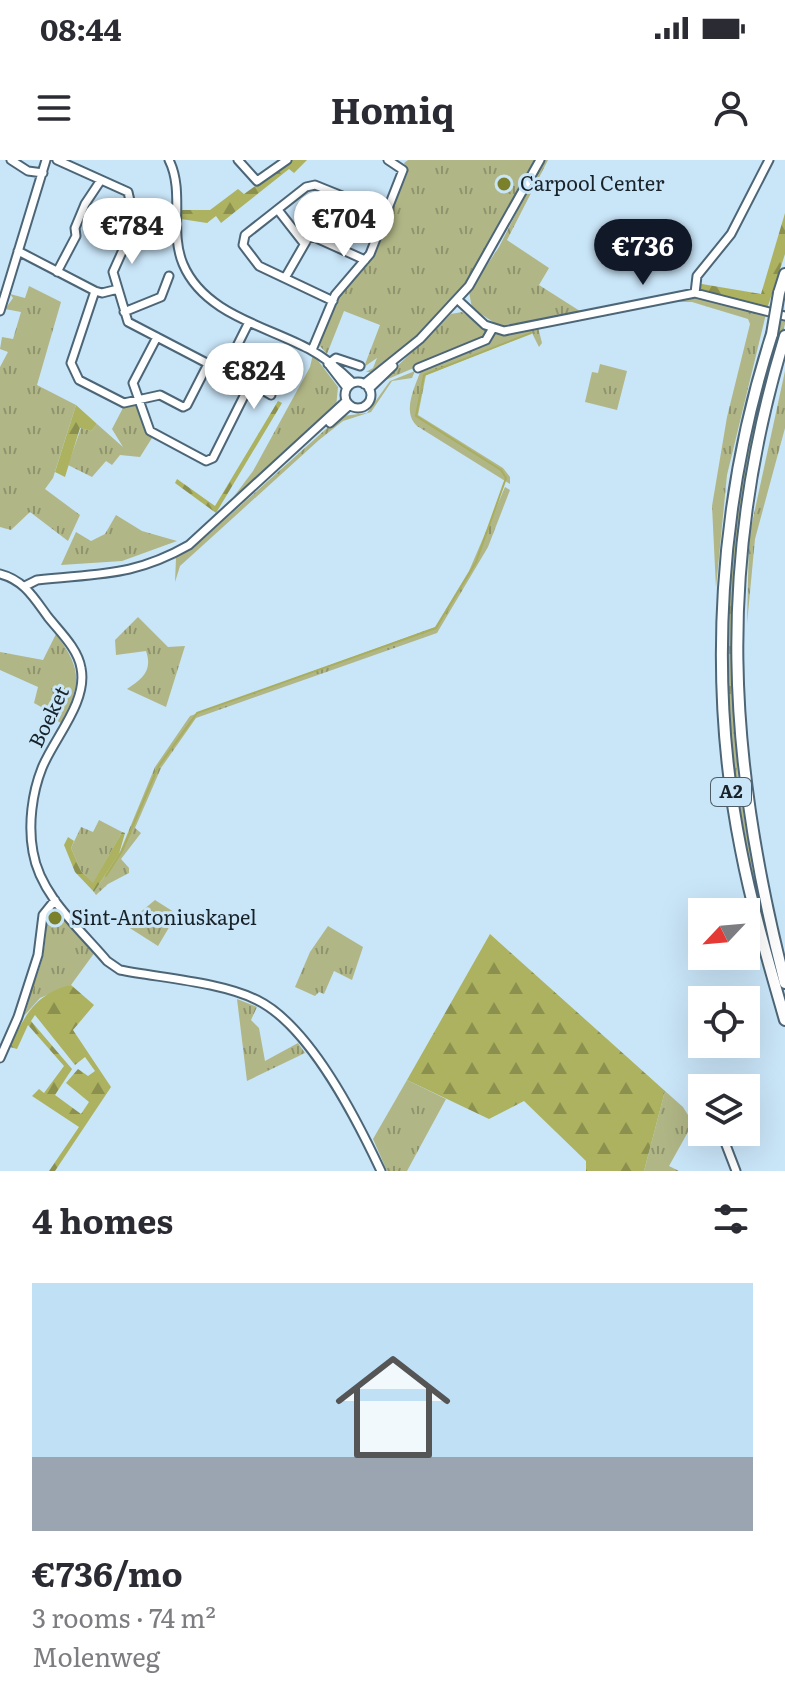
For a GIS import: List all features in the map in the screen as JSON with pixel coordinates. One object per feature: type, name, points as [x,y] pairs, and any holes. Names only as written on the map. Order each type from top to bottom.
[{"type":"highway","name":"A2","points":[[785,274],[745,435],[731,517],[724,593],[723,688],[731,787],[740,849],[785,1020]]},
{"type":"highway","name":"A2","points":[[785,336],[764,413],[747,501],[737,592],[736,661],[738,724],[748,815],[785,983]]},
{"type":"street","points":[[11,160],[28,171],[43,173]]},
{"type":"street","points":[[0,311],[46,160]]},
{"type":"street","points":[[57,160],[126,190],[135,223],[113,272],[128,322],[248,386],[252,384],[271,395]]},
{"type":"street","points":[[169,160],[176,179],[183,264],[205,294],[249,322],[312,350],[350,386],[366,386],[456,302],[481,269],[540,160]]},
{"type":"street","points":[[238,160],[257,181],[287,160]]},
{"type":"street","points":[[312,350],[333,301],[347,278],[365,260],[387,214],[403,170],[388,160]]},
{"type":"street","points":[[695,293],[697,276],[731,234],[769,160]]},
{"type":"street","points":[[57,272],[76,236],[75,228],[85,204],[101,180]]},
{"type":"street","points":[[333,301],[259,266],[243,245],[245,235],[306,187],[315,185],[387,214]]},
{"type":"street","points":[[278,210],[303,242]]},
{"type":"street","points":[[133,215],[145,213],[165,224]]},
{"type":"street","points":[[285,278],[303,242],[314,237],[365,260]]},
{"type":"street","points":[[18,251],[95,291],[102,293],[118,289]]},
{"type":"street","points":[[124,312],[161,297],[169,276]]},
{"type":"street","points":[[95,291],[71,363],[79,380],[124,403],[160,395],[183,407],[187,405],[208,364]]},
{"type":"street","points":[[456,302],[493,328],[519,329],[616,311],[659,297],[695,293],[785,316]]},
{"type":"street","points":[[224,372],[249,322]]},
{"type":"street","points":[[418,368],[486,340],[493,328]]},
{"type":"street","points":[[157,337],[133,383],[154,435],[209,461],[248,386]]},
{"type":"street","points":[[327,362],[336,358],[360,366]]},
{"type":"street","points":[[25,586],[37,580],[131,571],[164,559],[206,531],[318,431],[348,403],[350,386]]},
{"type":"street","points":[[348,403],[358,408],[366,405],[370,397],[366,386]]},
{"type":"street","name":"Boeket","points":[[0,574],[14,578],[25,586],[72,648],[82,670],[77,699],[41,770],[32,813],[36,868],[55,900]]},
{"type":"street","points":[[0,1058],[14,1029],[38,955],[43,915],[55,900],[107,961],[120,970],[233,992],[257,1000],[279,1015],[331,1079],[355,1115],[381,1171]]},
{"type":"street","points":[[726,1146],[736,1171]]},
{"type":"green space","points":[[292,160],[307,160],[294,173],[289,169],[221,223],[216,216],[207,223],[181,219],[181,210],[210,210],[238,189],[244,194]]},
{"type":"green space","points":[[408,160],[534,160],[492,242],[468,280],[408,344],[373,372],[366,372],[373,368],[377,358],[364,367],[380,325],[344,311],[327,354],[319,345],[346,281],[373,256],[408,172],[404,163]]},
{"type":"green space","points":[[543,160],[548,160],[507,240],[549,268],[539,285],[583,313],[499,326],[472,308],[469,292],[499,247]]},
{"type":"green space","points":[[785,213],[785,254],[767,309],[699,291],[696,283],[761,294]]},
{"type":"green space","points":[[29,286],[61,302],[37,385],[76,405],[53,478],[45,489],[80,515],[68,541],[30,512],[11,530],[0,527],[0,367],[8,352],[0,349],[2,337],[13,339],[21,312],[5,309],[13,298],[10,294],[25,298]]},
{"type":"green space","points":[[692,296],[766,314],[727,475],[716,588],[712,506],[727,417],[750,324],[748,319],[692,302],[669,302]]},
{"type":"green space","points":[[462,312],[487,329],[486,337],[381,382],[451,314]]},
{"type":"green space","points":[[780,318],[785,319],[766,396],[733,619],[738,781],[757,898],[733,780],[725,664],[727,605],[740,488]]},
{"type":"green space","points":[[538,327],[542,343],[539,347],[532,333],[426,375],[418,415],[503,468],[510,477],[510,484],[417,426],[410,413],[411,398],[421,369],[498,332]]},
{"type":"green space","points":[[313,354],[338,387],[336,408],[220,515],[253,471],[310,367]]},
{"type":"green space","points":[[600,364],[627,371],[617,410],[585,402],[592,372],[598,373]]},
{"type":"green space","points":[[415,371],[412,378],[392,381],[371,412],[343,421],[319,440],[180,566],[175,582],[176,558],[201,541],[326,429],[343,416],[367,413],[390,381]]},
{"type":"green space","points":[[785,371],[785,428],[755,539],[747,624],[749,537]]},
{"type":"green space","points":[[278,401],[282,403],[216,513],[175,483],[177,479],[215,506]]},
{"type":"green space","points":[[135,403],[145,432],[152,438],[140,457],[120,455],[112,465],[106,461],[92,477],[68,465],[81,428],[91,431],[97,424],[123,447],[112,429],[125,404]]},
{"type":"green space","points":[[76,405],[97,424],[91,431],[80,428],[65,477],[55,472]]},
{"type":"green space","points":[[505,487],[510,490],[488,547],[437,633],[196,718],[161,768],[135,828],[141,833],[121,859],[129,868],[129,873],[108,884],[96,895],[94,892],[119,854],[155,767],[190,716],[435,627],[469,571]]},
{"type":"green space","points":[[116,515],[142,531],[177,541],[122,561],[61,565],[76,532],[91,541],[105,534]]},
{"type":"green space","points":[[138,617],[168,647],[185,646],[166,707],[127,689],[145,674],[148,664],[146,651],[116,655],[115,640]]},
{"type":"green space","points":[[56,634],[71,657],[76,677],[73,698],[61,723],[41,712],[43,708],[34,703],[38,687],[0,670],[0,652],[43,660]]},
{"type":"green space","points":[[99,820],[122,832],[93,884],[81,871],[71,848],[81,827],[93,832]]},
{"type":"green space","points":[[122,832],[125,833],[119,854],[94,892],[75,872],[64,845],[68,837],[74,841],[71,848],[81,871],[93,883]]},
{"type":"green space","points":[[155,900],[177,914],[158,946],[125,925]]},
{"type":"green space","points":[[49,913],[61,915],[95,952],[71,985],[40,998],[24,1016],[43,957]]},
{"type":"green space","points":[[328,926],[363,947],[352,980],[334,971],[324,994],[319,992],[315,996],[295,987],[310,952]]},
{"type":"green space","points":[[490,934],[665,1091],[644,1171],[586,1171],[586,1161],[524,1101],[489,1119],[407,1080]]},
{"type":"green space","points":[[71,985],[94,1005],[73,1030],[111,1087],[55,1171],[49,1171],[79,1127],[32,1096],[39,1089],[44,1093],[64,1066],[28,1025],[17,1049],[10,1047],[33,1007],[59,989]],"holes":[[[35,1015],[75,1065],[85,1057],[95,1071],[88,1076],[78,1069],[66,1083],[89,1102],[81,1114],[55,1095],[72,1069],[31,1021]]]},
{"type":"green space","points":[[237,999],[257,1007],[251,1020],[259,1028],[265,1061],[298,1043],[305,1053],[247,1081]]},
{"type":"green space","points":[[407,1080],[446,1099],[407,1171],[387,1171],[373,1139]]},
{"type":"green space","points":[[665,1091],[688,1115],[688,1132],[669,1166],[679,1171],[644,1171]]},
{"type":"waterway","points":[[106,876],[122,851],[158,767],[197,713],[436,628],[476,562],[506,478],[501,470],[416,416],[424,375],[531,333]]},
{"type":"waterway","points":[[8,1049],[33,988],[47,925]]},
{"type":"place","name":"Carpool Center","points":[[504,184]]},
{"type":"place","name":"Sint-Antoniuskapel","points":[[55,918]]}]
